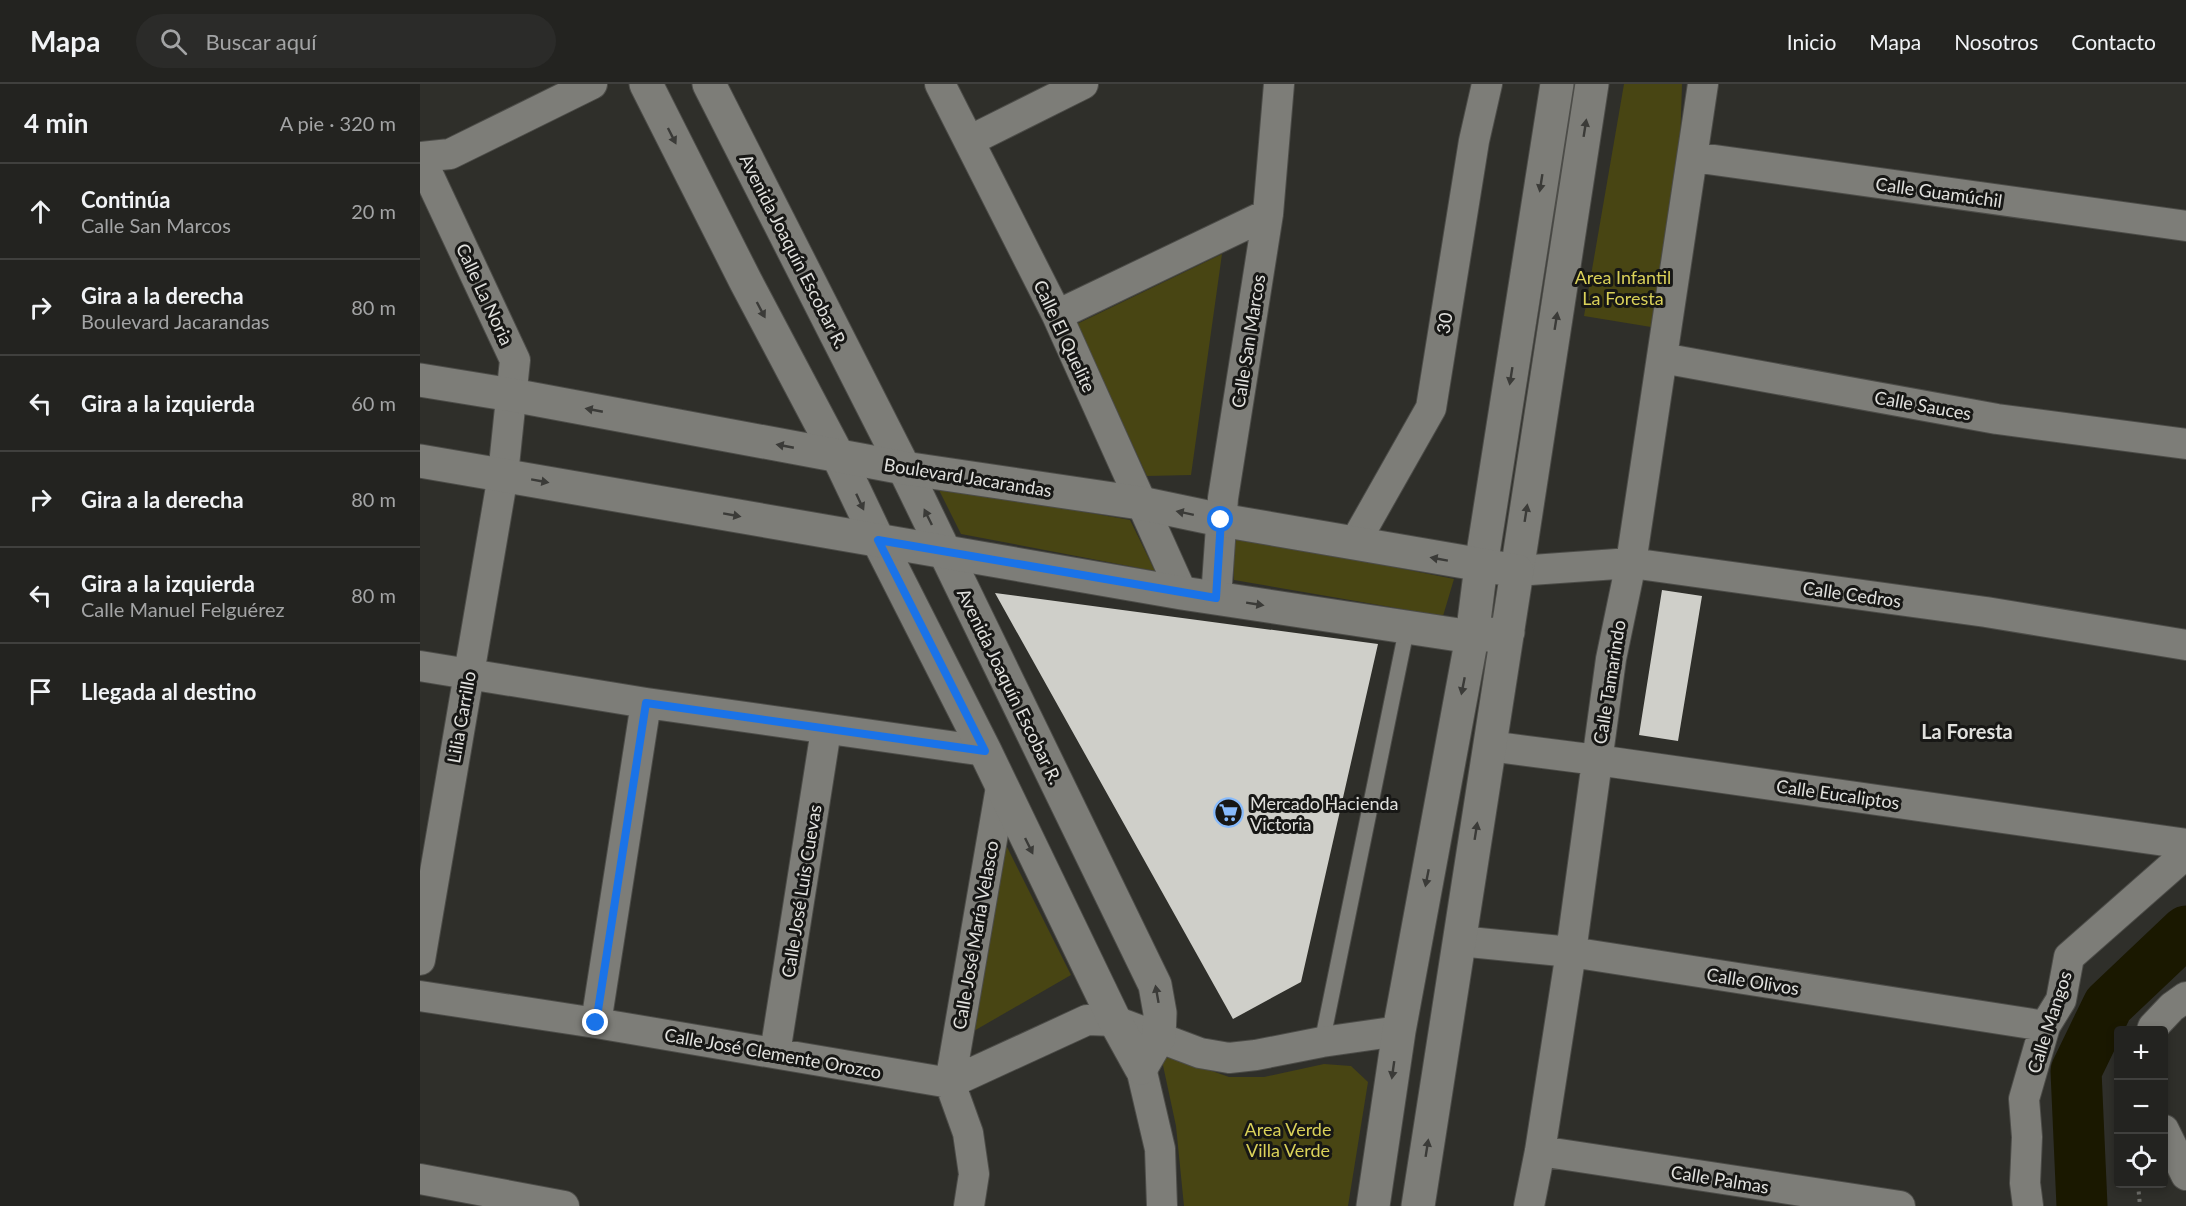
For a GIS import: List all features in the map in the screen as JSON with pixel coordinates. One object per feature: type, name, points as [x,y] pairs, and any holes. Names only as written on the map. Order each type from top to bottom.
[{"type":"main road","name":"Avenida Joaquín Escobar R.","points":[[709,84],[904,468],[1155,985],[1160,1013],[1159,1037]]},
{"type":"main road","points":[[1373,1206],[1399,1030],[1472,637],[1481,566],[1557,84]]},
{"type":"main road","points":[[1418,1206],[1592,84]]},
{"type":"main road","points":[[653,86],[985,751],[1115,1021],[1141,1068]]},
{"type":"main road","name":"Boulevard Jacarandas","points":[[420,380],[904,468],[1140,503],[1354,544],[1517,571]]},
{"type":"main road","points":[[420,461],[1182,593],[1472,637],[1508,632]]},
{"type":"main road","points":[[1141,1068],[1159,1037]]},
{"type":"street","points":[[420,157],[450,154],[592,84]]},
{"type":"street","name":"Calle El Quelite","points":[[940,84],[1057,315],[1182,593]]},
{"type":"street","points":[[969,141],[1083,84]]},
{"type":"street","name":"Calle San Marcos","points":[[1216,598],[1222,498],[1268,214],[1279,84]]},
{"type":"street","name":"30","points":[[1354,544],[1431,408],[1474,141],[1487,84]]},
{"type":"street","name":"Calle Tamarindo","points":[[1529,1206],[1540,1151],[1571,952],[1611,658],[1631,563],[1703,84]]},
{"type":"street","name":"Calle La Noria","points":[[420,157],[515,360],[503,475]]},
{"type":"street","name":"Calle Guamúchil","points":[[1693,158],[2186,226]]},
{"type":"street","points":[[1057,315],[1268,214]]},
{"type":"street","name":"Calle Sauces","points":[[1662,358],[1998,419],[2186,444]]},
{"type":"street","name":"Lilia Carrillo","points":[[420,960],[503,475]]},
{"type":"street","name":"Calle Cedros","points":[[1517,571],[1631,563],[1986,612],[2186,645]]},
{"type":"street","points":[[420,666],[646,703],[985,751]]},
{"type":"street","points":[[596,1023],[646,703]]},
{"type":"street","name":"Calle José Luis Cuevas","points":[[775,1053],[826,730]]},
{"type":"street","name":"Calle Eucaliptos","points":[[1490,746],[2186,844]]},
{"type":"street","name":"Calle José María Velasco","points":[[950,1083],[1001,787]]},
{"type":"street","name":"Calle Mangos","points":[[2028,1206],[2025,1183],[2027,1137],[2024,1099],[2045,1026],[2061,1000],[2069,957],[2186,855]]},
{"type":"street","name":"Calle Olivos","points":[[1459,941],[1571,952],[2045,1026]]},
{"type":"street","name":"Calle José Clemente Orozco","points":[[420,996],[596,1023],[950,1083]]},
{"type":"street","points":[[2153,1026],[2186,997]]},
{"type":"street","points":[[969,1206],[974,1174],[968,1133],[950,1083],[1087,1020],[1115,1021],[1200,1053],[1229,1058],[1399,1030]]},
{"type":"street","points":[[1141,1068],[1160,1149],[1162,1206]]},
{"type":"street","points":[[2165,1134],[2186,1175]]},
{"type":"street","name":"Calle Palmas","points":[[1540,1151],[1900,1206]]},
{"type":"street","points":[[420,1179],[564,1206]]},
{"type":"lane","points":[[1322,1042],[1407,627]]},
{"type":"path","points":[[2138,1188],[2140,1206]]},
{"type":"green space","name":"Area Infantil La Foresta","points":[[1624,84],[1682,84],[1680,145],[1651,327],[1584,316]]},
{"type":"green space","points":[[1222,254],[1191,475],[1147,476],[1077,324]]},
{"type":"green space","points":[[937,486],[1130,520],[1155,571],[961,534]]},
{"type":"green space","points":[[1232,535],[1454,579],[1443,616],[1234,580]]},
{"type":"green space","points":[[986,805],[1071,975],[953,1043]]},
{"type":"green space","name":"Area Verde Villa Verde","points":[[1161,1056],[1229,1077],[1264,1077],[1324,1064],[1351,1066],[1368,1082],[1348,1206],[1184,1206],[1176,1126]]},
{"type":"building","points":[[1662,590],[1702,596],[1678,741],[1639,735]]},
{"type":"building","name":"Mercado Hacienda Victoria","points":[[995,593],[1378,644],[1301,982],[1233,1019]]},
{"type":"waterway","points":[[2082,1206],[2076,1071],[2108,1005],[2186,931]]},
{"type":"place","name":"Mercado Hacienda Victoria","points":[[1229,813]]},
{"type":"district","name":"La Foresta","points":[[1967,731]]},
{"type":"route","points":[[596,1023],[646,703],[985,751],[878,540],[1216,598],[1221,520]]}]
